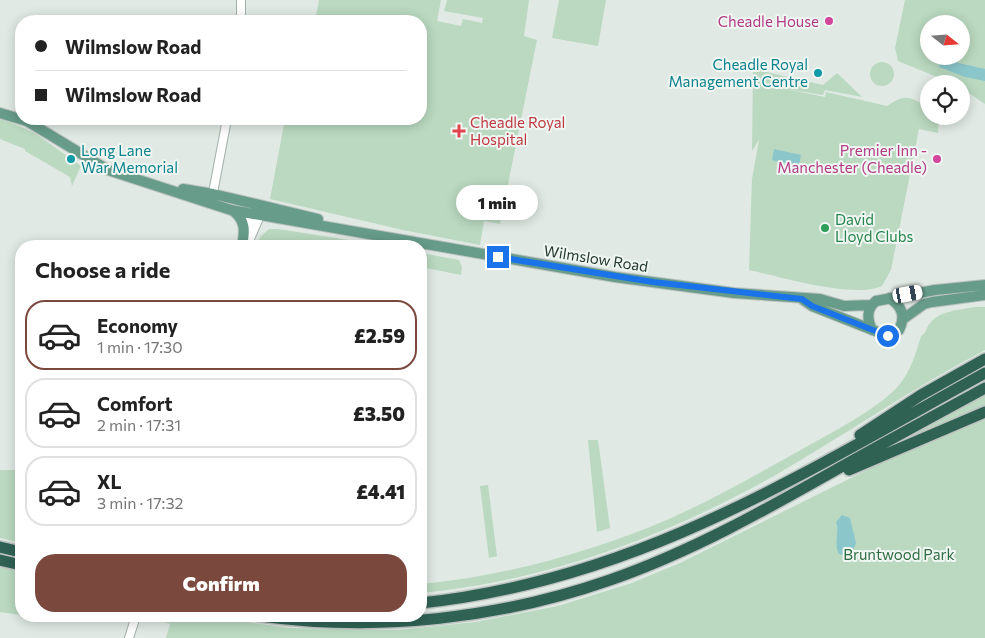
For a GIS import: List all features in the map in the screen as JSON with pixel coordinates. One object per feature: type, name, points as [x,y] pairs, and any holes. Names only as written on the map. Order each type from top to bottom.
[{"type":"highway","points":[[790,481],[914,400],[985,359]]},
{"type":"highway","points":[[427,602],[497,592],[581,571],[681,534],[743,506],[985,373]]},
{"type":"highway","points":[[427,619],[469,615],[547,599],[611,580],[684,550],[794,494],[985,388]]},
{"type":"highway","points":[[794,494],[985,412]]},
{"type":"highway","points":[[0,547],[15,551]]},
{"type":"highway","points":[[0,560],[15,564]]},
{"type":"highway","points":[[313,622],[393,622]]},
{"type":"main road","name":"Wilmslow Road","points":[[0,113],[15,117]]},
{"type":"main road","name":"Wilmslow Road","points":[[34,125],[108,170],[212,199],[403,240]]},
{"type":"main road","name":"Wilmslow Road","points":[[212,199],[231,210],[258,209]]},
{"type":"main road","points":[[231,210],[242,221],[245,231],[244,240]]},
{"type":"main road","name":"Wilmslow Road","points":[[427,244],[616,277],[734,293],[820,299],[853,307],[870,305]]},
{"type":"main road","points":[[889,298],[901,309],[903,319],[899,330],[891,335],[884,336],[872,330],[868,317],[870,305],[876,301],[889,298],[985,285]]},
{"type":"main road","points":[[903,319],[932,302],[985,295]]},
{"type":"main road","name":"Wilmslow Road","points":[[802,299],[812,306],[872,330]]},
{"type":"street","points":[[241,0],[241,15]]},
{"type":"street","points":[[212,199],[226,125]]},
{"type":"street","points":[[245,240],[258,209]]},
{"type":"street","points":[[249,240],[258,209]]},
{"type":"street","points":[[129,638],[134,622]]},
{"type":"green space","points":[[319,0],[441,0],[437,21],[461,26],[463,19],[482,23],[483,18],[444,11],[447,0],[529,0],[524,36],[537,40],[500,224],[484,221],[480,245],[403,230],[270,199],[284,125],[427,125],[427,15],[316,15]]},
{"type":"green space","points":[[559,0],[606,0],[598,46],[552,38]]},
{"type":"green space","points":[[905,0],[985,0],[985,104],[970,94],[970,75],[932,75],[898,61],[895,48]]},
{"type":"green space","points":[[882,62],[890,66],[894,74],[890,82],[882,86],[874,82],[870,74],[874,66]]},
{"type":"green space","name":"David Lloyd Clubs","points":[[753,69],[823,85],[837,73],[862,97],[825,90],[823,95],[785,89],[825,97],[826,92],[887,106],[899,99],[907,98],[920,102],[920,125],[938,125],[938,133],[919,129],[891,270],[882,286],[870,289],[854,290],[817,286],[749,270],[752,179],[759,140],[752,151]]},
{"type":"green space","points":[[3,119],[35,133],[81,166],[72,186],[70,177],[25,151],[25,149],[0,139],[0,120]]},
{"type":"green space","points":[[269,229],[278,229],[349,240],[259,240]]},
{"type":"green space","points":[[427,254],[459,260],[462,267],[461,275],[427,268]]},
{"type":"green space","points":[[985,307],[985,350],[931,380],[774,476],[690,518],[604,553],[514,578],[427,592],[427,583],[516,569],[610,542],[669,519],[721,494],[843,427],[892,393],[904,379],[913,361],[921,336],[925,333],[928,326],[938,316],[951,311]]},
{"type":"green space","points":[[985,392],[985,407],[894,445],[893,441]]},
{"type":"green space","name":"Bruntwood Park","points":[[985,419],[985,638],[166,638],[170,624],[165,622],[247,622],[289,628],[399,630],[475,622],[558,606],[632,583],[680,563],[887,460]]},
{"type":"green space","points":[[588,440],[598,440],[610,528],[597,532]]},
{"type":"green space","points":[[0,470],[15,470],[15,542],[0,538]]},
{"type":"green space","points":[[488,485],[497,556],[489,558],[480,486]]},
{"type":"green space","points":[[0,567],[15,571],[15,614],[0,612]]},
{"type":"water","points":[[940,65],[967,65],[985,69],[985,81],[970,78],[970,75],[960,75],[939,67]]},
{"type":"water","points":[[774,149],[801,155],[799,166],[772,160]]},
{"type":"water","points":[[842,515],[850,518],[856,543],[852,551],[845,555],[839,554],[837,550],[836,522]]},
{"type":"place","name":"Cheadle House","points":[[829,21]]},
{"type":"place","name":"Cheadle Royal Management Centre","points":[[818,73]]},
{"type":"place","name":"Cheadle Royal Hospital","points":[[459,131]]},
{"type":"place","name":"Long Lane War Memorial","points":[[71,159]]},
{"type":"place","name":"Premier Inn - Manchester (Cheadle)","points":[[937,159]]},
{"type":"place","name":"David Lloyd Clubs","points":[[825,228]]},
{"type":"route","points":[[498,257],[616,277],[734,293],[802,299],[812,306],[888,336]]}]
